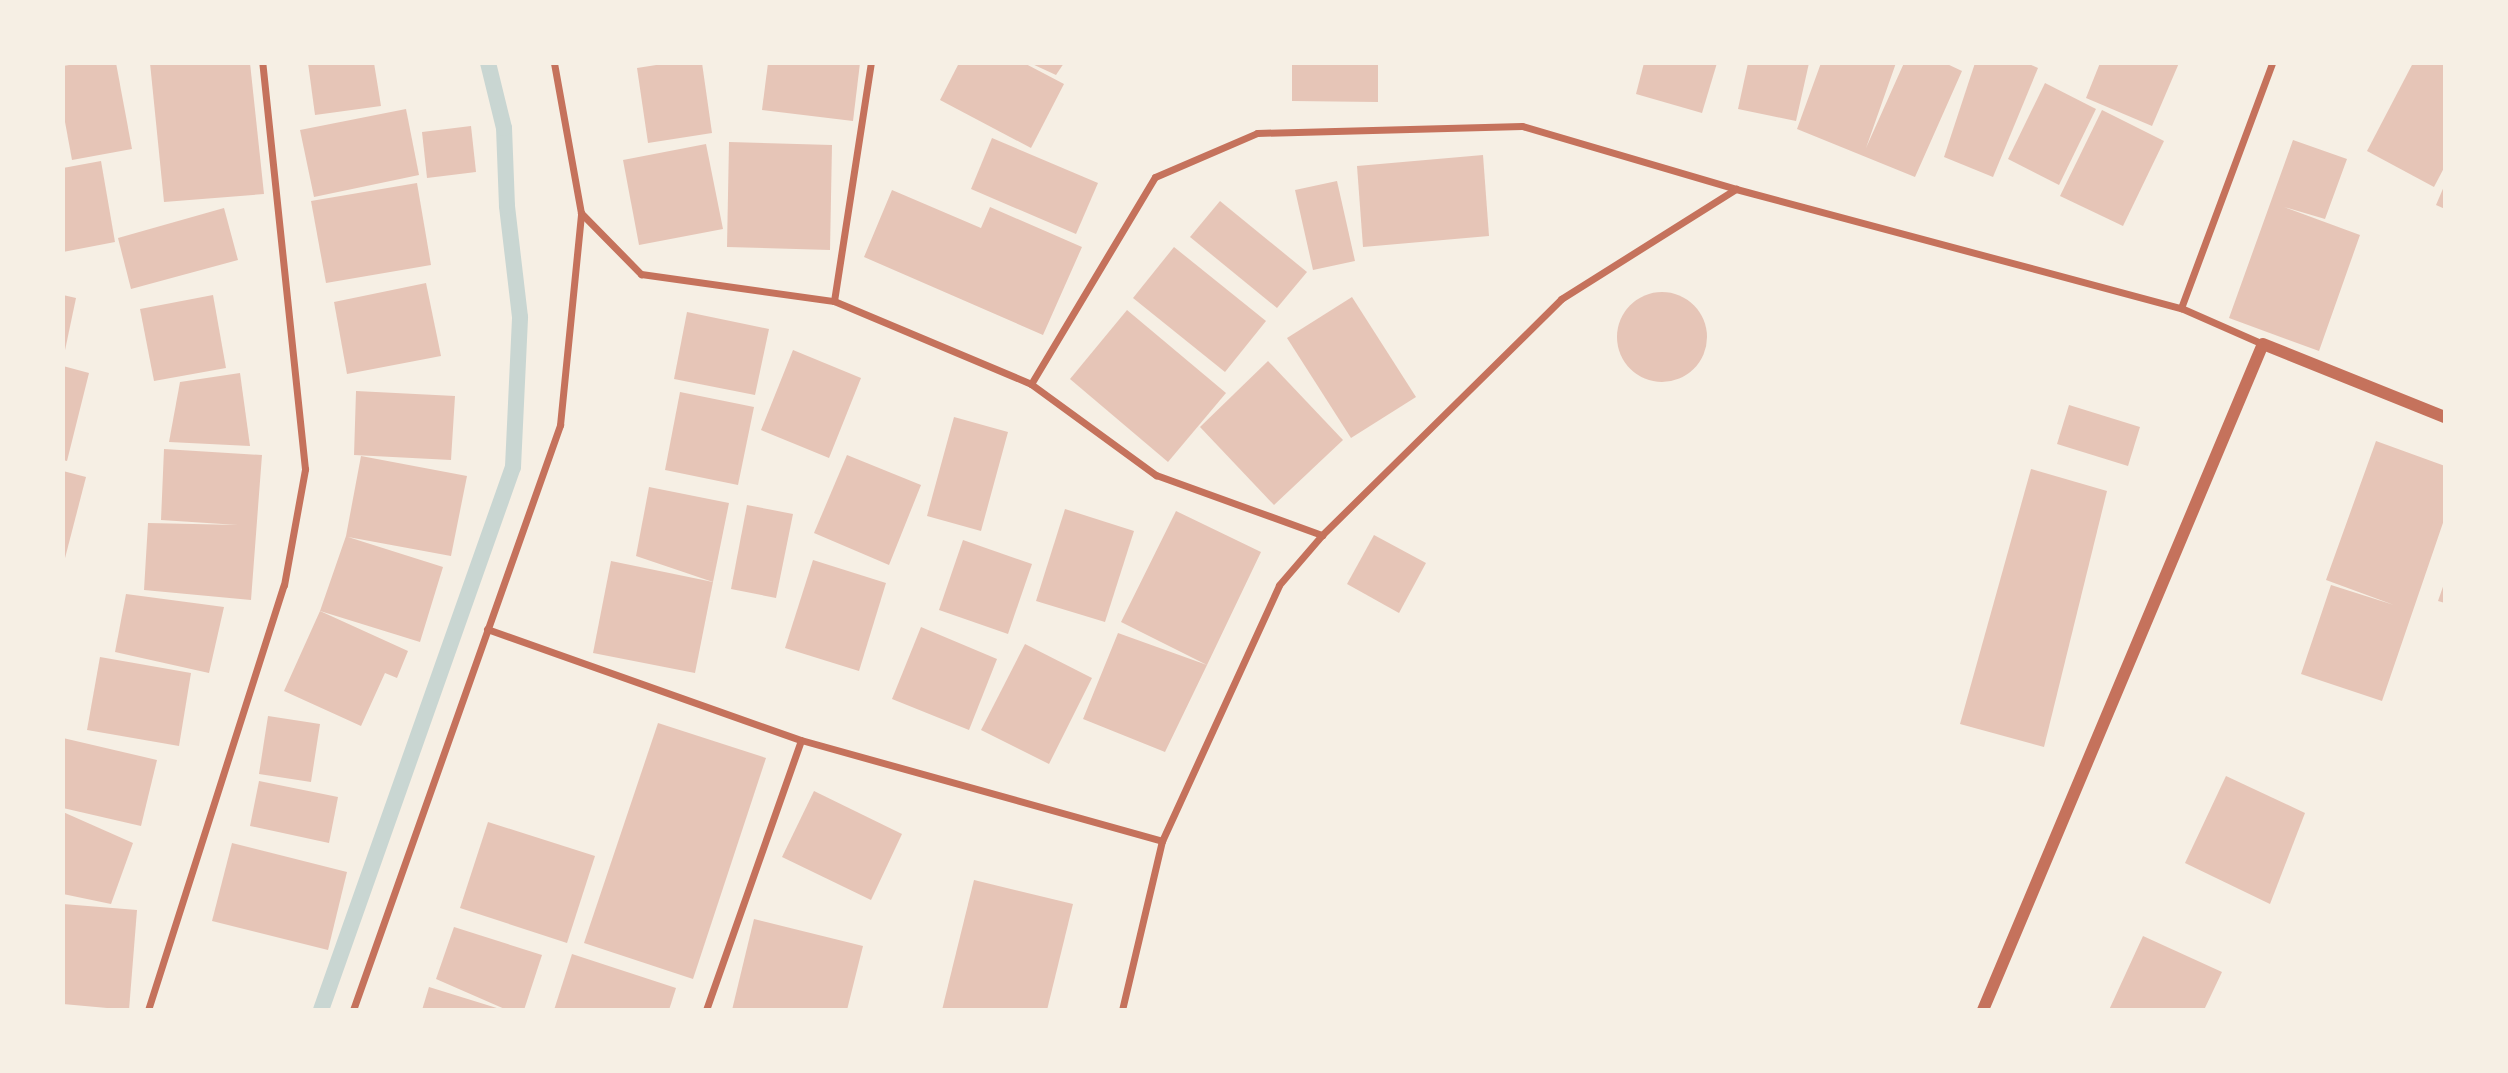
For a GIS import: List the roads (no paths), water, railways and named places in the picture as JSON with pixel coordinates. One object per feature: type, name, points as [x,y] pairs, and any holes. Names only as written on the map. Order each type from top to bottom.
[{"type":"street","points":[[148,1010],[284,585],[305,469],[262,63]]},
{"type":"street","points":[[353,1010],[560,425],[581,213],[554,63]]},
{"type":"street","points":[[834,301],[872,63]]},
{"type":"street","points":[[2181,308],[2272,63]]},
{"type":"street","points":[[1031,384],[1155,177],[1256,133],[1522,125],[1736,190],[2181,308],[2445,417]]},
{"type":"street","points":[[1122,1010],[1162,841],[1279,585],[1322,535],[1560,299],[1736,190]]},
{"type":"street","points":[[581,213],[641,274],[834,301],[1031,384],[1156,475],[1322,535]]},
{"type":"street","points":[[1983,1010],[2263,344]]},
{"type":"street","points":[[487,629],[801,740],[1162,841]]},
{"type":"street","points":[[706,1010],[801,740]]},
{"type":"waterway","points":[[321,1010],[513,467],[520,317],[507,206],[504,128],[488,63]]}]
